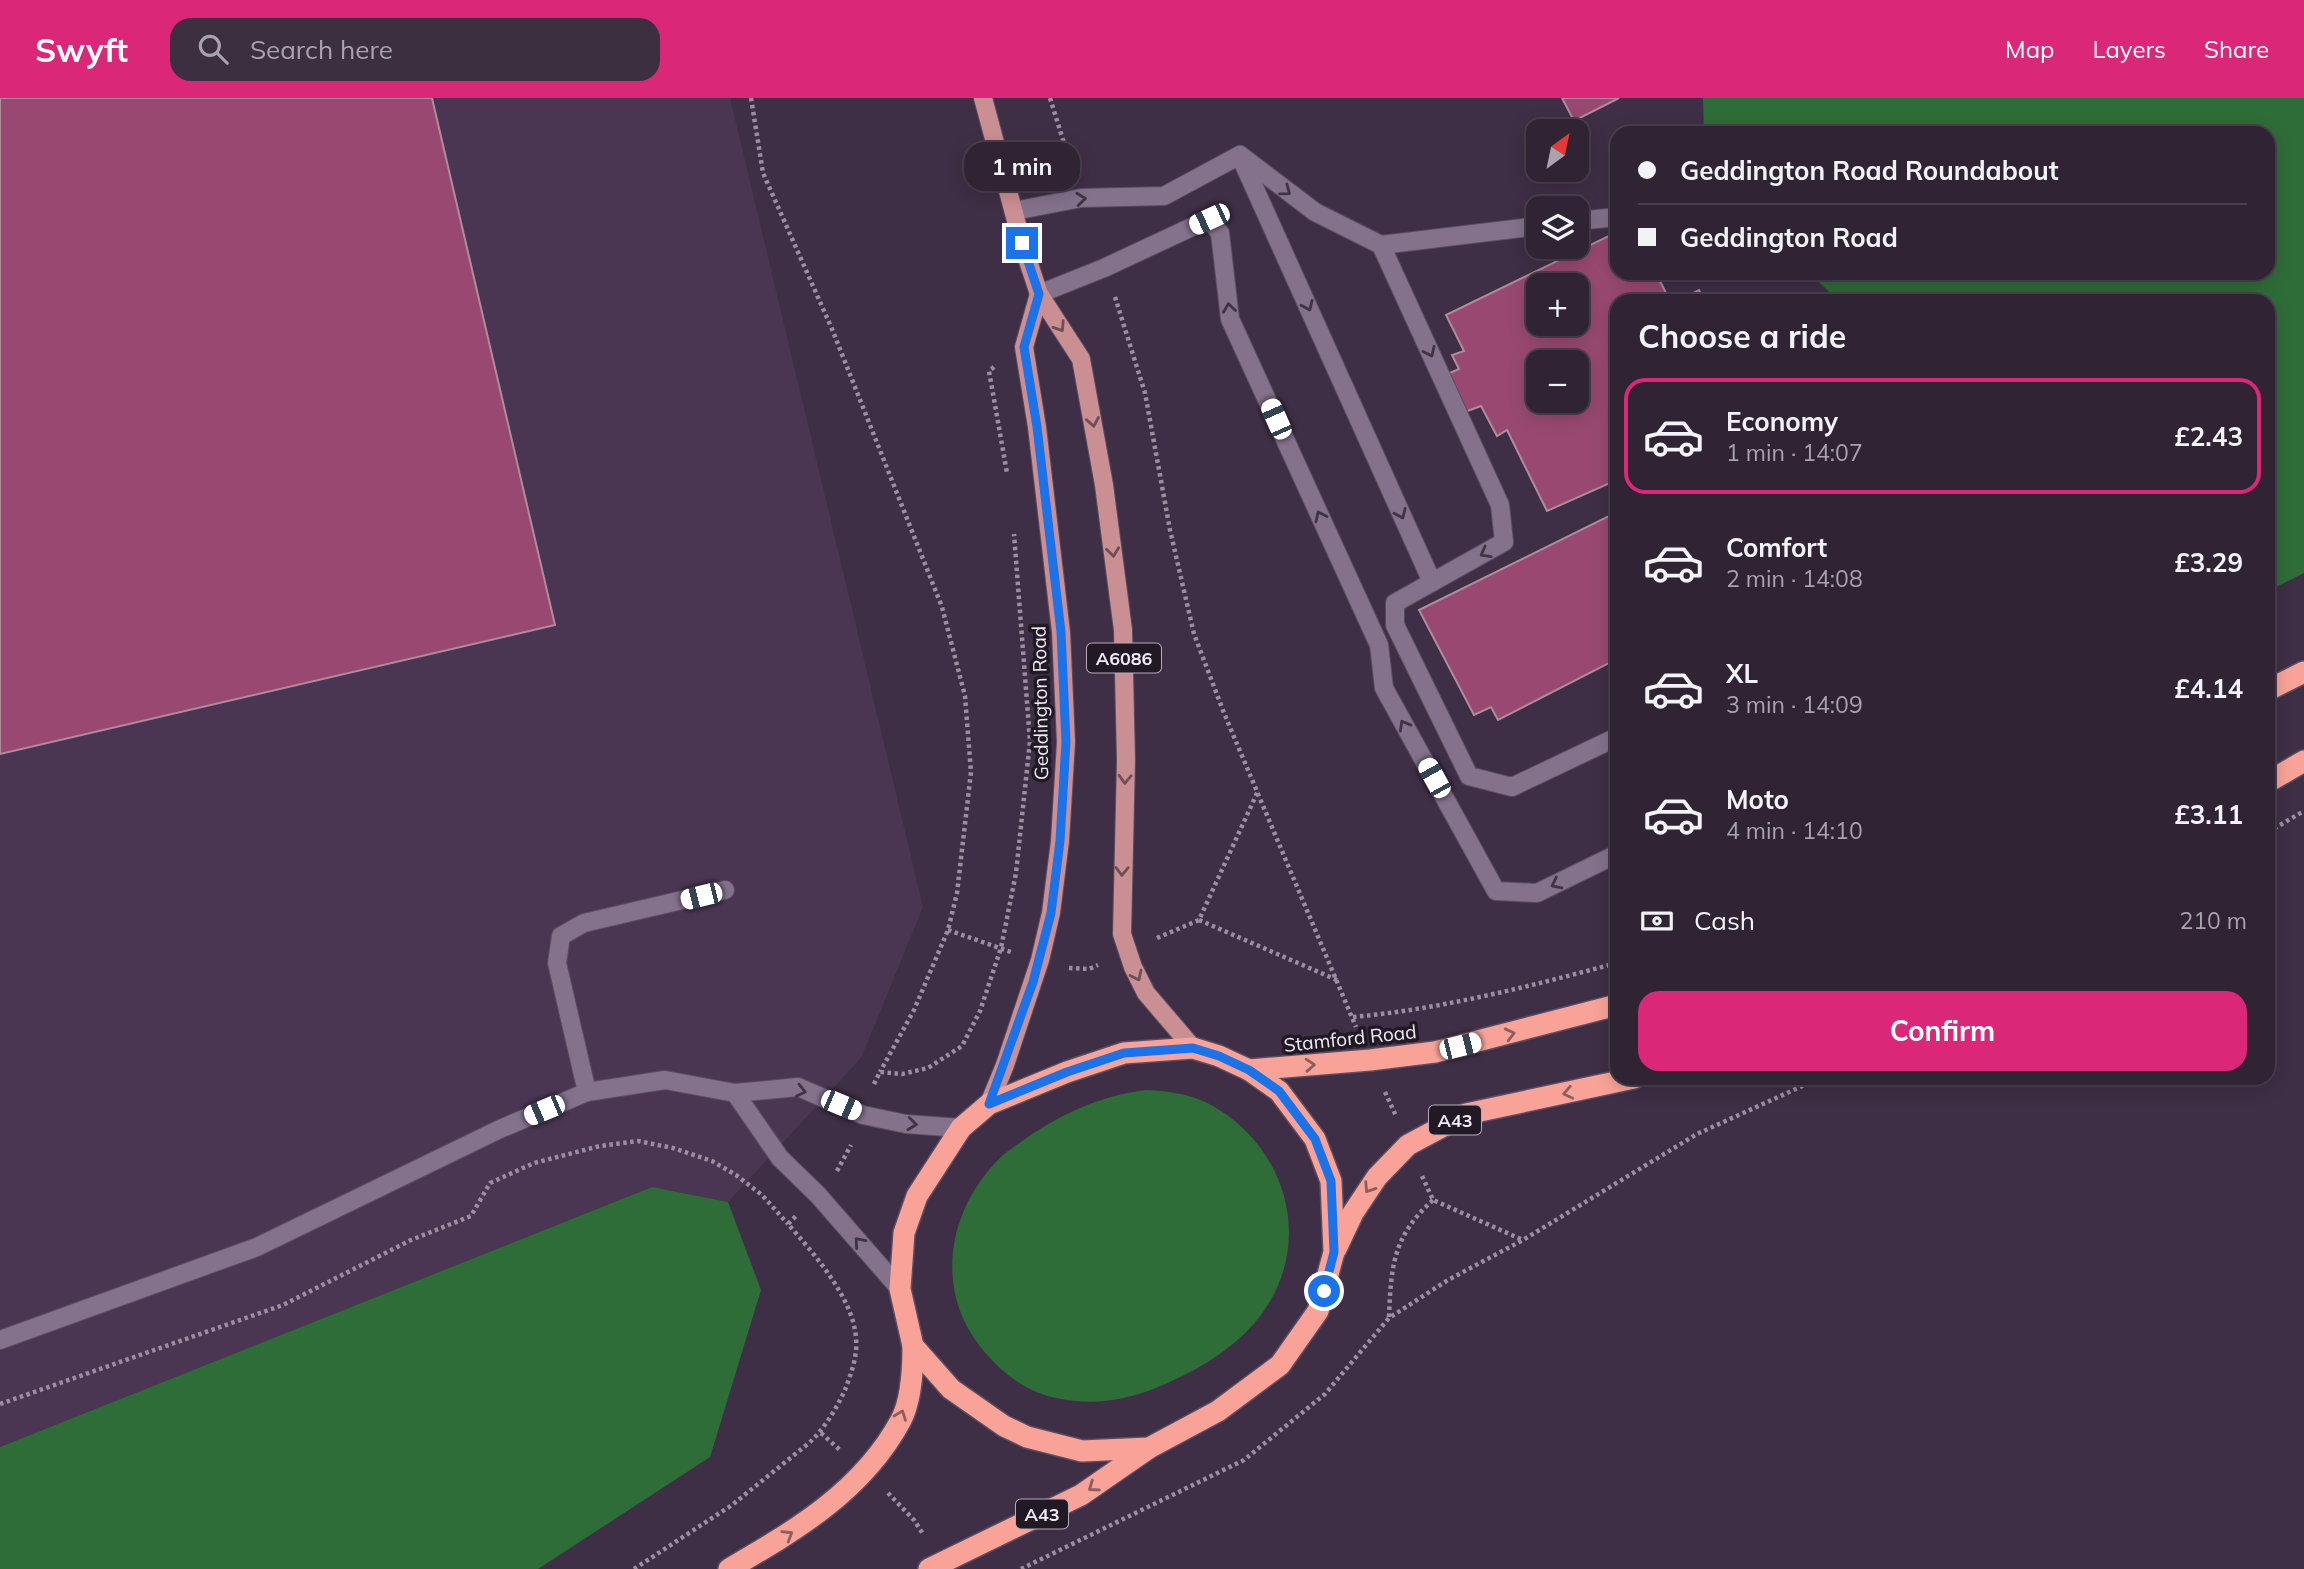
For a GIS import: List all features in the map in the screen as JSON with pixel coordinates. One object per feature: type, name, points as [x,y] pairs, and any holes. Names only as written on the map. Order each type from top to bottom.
[{"type":"highway","points":[[2275,686],[2304,672]]},
{"type":"highway","points":[[2275,778],[2304,761]]},
{"type":"highway","name":"Stamford Road","points":[[1249,1070],[1435,1052],[1610,1006]]},
{"type":"highway","name":"A43","points":[[729,1569],[797,1530],[866,1472],[902,1418],[913,1369],[913,1346],[900,1289],[904,1233],[917,1196],[961,1128],[989,1104],[1067,1072],[1124,1053],[1193,1048],[1219,1056],[1249,1070],[1279,1091],[1315,1139],[1331,1181],[1334,1252]]},
{"type":"highway","name":"A43","points":[[929,1569],[1081,1495],[1149,1448],[1218,1411],[1280,1365],[1318,1311],[1334,1252],[1353,1213],[1377,1177],[1408,1145],[1466,1114],[1610,1083]]},
{"type":"highway","name":"A43","points":[[913,1346],[951,1389],[1004,1426],[1027,1437],[1082,1451],[1149,1448]]},
{"type":"main road","name":"A6086","points":[[983,98],[1039,294],[1081,359],[1104,485],[1123,630],[1126,760],[1122,934],[1133,967],[1146,993],[1193,1048]]},
{"type":"main road","name":"Geddington Road","points":[[989,1104],[1040,960],[1051,913],[1060,841],[1066,742],[1061,632],[1037,427],[1024,347],[1039,294]]},
{"type":"lane","points":[[1014,211],[1081,198],[1164,196],[1240,155]]},
{"type":"lane","points":[[1240,155],[1315,212],[1381,245],[1526,227]]},
{"type":"lane","points":[[1240,155],[1432,582]]},
{"type":"lane","points":[[1589,220],[1610,217]]},
{"type":"lane","points":[[1039,294],[1104,268],[1209,219],[1220,233],[1230,319],[1379,645],[1384,688],[1496,891],[1537,893],[1610,857]]},
{"type":"lane","points":[[1381,245],[1500,505],[1504,542],[1395,603],[1395,625],[1469,776],[1512,788],[1610,740]]},
{"type":"lane","points":[[587,1092],[557,963],[561,936],[584,923],[725,890]]},
{"type":"lane","points":[[0,1340],[257,1247],[500,1129],[587,1092],[665,1080],[735,1093],[798,1087],[863,1115],[906,1124],[961,1128]]},
{"type":"lane","points":[[735,1093],[780,1158],[818,1195],[900,1289]]},
{"type":"path","points":[[751,98],[763,173],[832,329],[942,607],[965,696],[971,772],[957,893],[948,930],[914,1010],[871,1090]]},
{"type":"path","points":[[1050,98],[1070,164]]},
{"type":"path","points":[[1119,309],[1145,393],[1170,530],[1194,634],[1224,713],[1353,1017],[1450,1002],[1545,982],[1610,964]]},
{"type":"path","points":[[989,372],[1009,485]]},
{"type":"path","points":[[880,1072],[902,1074],[928,1068],[962,1046],[980,1011],[1001,948],[1016,873],[1030,741],[1014,526]]},
{"type":"path","points":[[1160,937],[1199,920],[1258,790]]},
{"type":"path","points":[[2275,828],[2304,811]]},
{"type":"path","points":[[1199,920],[1337,981]]},
{"type":"path","points":[[948,930],[1015,953]]},
{"type":"path","points":[[1063,968],[1089,969]]},
{"type":"path","points":[[1381,1083],[1392,1107]]},
{"type":"path","points":[[1021,1569],[1244,1460],[1325,1394],[1389,1318],[1448,1280],[1523,1240],[1697,1134],[1805,1085]]},
{"type":"path","points":[[0,1404],[283,1305],[411,1240],[471,1216],[490,1183],[534,1163],[600,1146],[638,1141],[673,1148],[712,1161],[762,1195],[821,1262],[845,1301],[856,1338],[852,1371],[839,1403],[821,1433],[732,1505],[634,1569]]},
{"type":"path","points":[[832,1181],[853,1143]]},
{"type":"path","points":[[1426,1183],[1433,1200],[1523,1240]]},
{"type":"path","points":[[1389,1318],[1390,1276],[1398,1247],[1413,1218],[1433,1200]]},
{"type":"path","points":[[788,1224],[801,1212]]},
{"type":"path","points":[[821,1433],[832,1443]]},
{"type":"path","points":[[898,1501],[928,1542]]},
{"type":"shaded area","points":[[0,98],[730,98],[923,907],[861,1058],[728,1202],[652,1187],[0,1447]]},
{"type":"green space","points":[[1703,98],[2304,98],[2304,573],[2275,588],[2275,294],[1832,294],[1816,280],[2275,280],[2275,126],[1704,126]]},
{"type":"green space","points":[[1146,1090],[1175,1093],[1203,1101],[1230,1117],[1252,1138],[1270,1162],[1282,1189],[1288,1218],[1288,1248],[1281,1277],[1259,1318],[1239,1339],[1216,1357],[1164,1385],[1121,1399],[1092,1402],[1061,1399],[1036,1392],[1015,1380],[996,1364],[979,1345],[965,1322],[956,1298],[952,1274],[959,1224],[969,1200],[983,1178],[1012,1148],[1053,1121],[1083,1107]]},
{"type":"green space","points":[[652,1187],[728,1202],[761,1290],[710,1457],[538,1569],[0,1569],[0,1447]]},
{"type":"building","points":[[0,98],[432,98],[555,625],[0,754]]},
{"type":"building","points":[[1562,98],[1619,98],[1578,119],[1573,119]]},
{"type":"building","points":[[1610,235],[1610,280],[1660,280],[1666,294],[1610,294],[1610,483],[1547,511],[1507,430],[1497,436],[1481,406],[1462,413],[1445,375],[1459,369],[1452,355],[1464,351],[1446,315],[1526,276],[1526,336],[1589,336],[1589,273],[1533,273],[1561,259],[1589,259],[1589,246]]},
{"type":"building","points":[[1610,515],[1610,663],[1498,720],[1491,707],[1474,715],[1419,610]]},
{"type":"route","points":[[1022,243],[1039,294],[1024,347],[1037,427],[1061,632],[1066,742],[1060,841],[1051,913],[1033,982],[989,1104],[1067,1072],[1124,1053],[1193,1048],[1249,1070],[1279,1091],[1315,1139],[1331,1181],[1334,1252],[1324,1291]]}]
